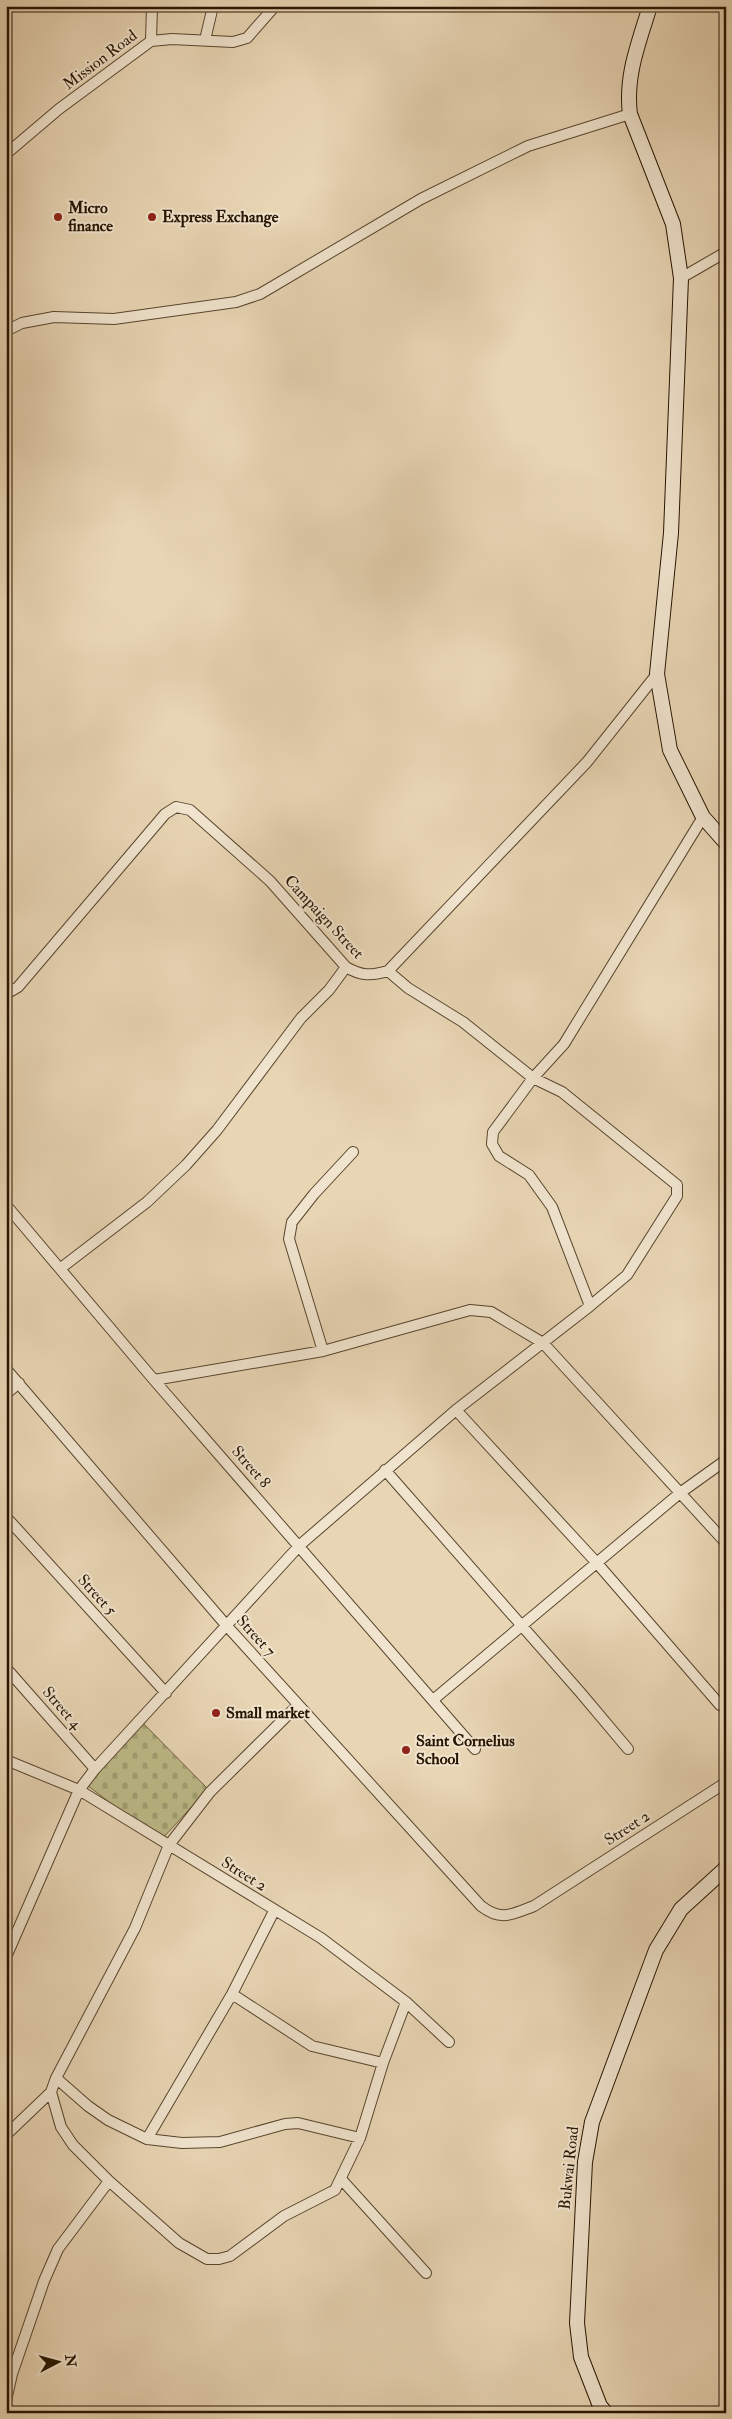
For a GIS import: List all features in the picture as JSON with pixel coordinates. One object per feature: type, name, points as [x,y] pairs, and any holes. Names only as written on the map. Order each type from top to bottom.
[{"type":"street","points":[[151,41],[152,6]]},
{"type":"street","points":[[205,40],[213,6]]},
{"type":"street","name":"Mission Road","points":[[6,154],[59,110],[151,41],[205,40],[233,42],[247,38],[275,6]]},
{"type":"street","points":[[650,6],[631,68],[628,102],[630,114],[673,224],[681,278],[671,533],[657,674],[670,750],[703,817],[726,843]]},
{"type":"street","points":[[6,331],[22,324],[54,317],[114,319],[236,302],[260,294],[421,199],[528,146],[630,114]]},
{"type":"street","points":[[681,278],[726,252]]},
{"type":"street","points":[[7,1954],[79,1790],[95,1769],[300,1545],[456,1410],[627,1275],[677,1196],[677,1185],[670,1178],[562,1092],[533,1078],[463,1022],[408,988],[388,971],[587,762],[657,674]]},
{"type":"street","name":"Campaign Street","points":[[6,994],[18,987],[165,814],[176,807],[190,810],[270,880],[346,967],[358,974],[374,976],[388,971]]},
{"type":"street","points":[[590,1306],[552,1207],[529,1175],[499,1156],[492,1144],[493,1132],[533,1078],[564,1044],[703,817]]},
{"type":"street","points":[[61,1268],[147,1202],[186,1165],[217,1130],[295,1025],[329,990],[346,967]]},
{"type":"street","points":[[323,1351],[288,1239],[292,1222],[314,1194],[353,1152]]},
{"type":"street","name":"Street 8","points":[[6,1205],[154,1380],[300,1545],[476,1749]]},
{"type":"street","points":[[154,1380],[323,1351],[470,1310],[491,1312],[543,1343],[726,1543]]},
{"type":"street","name":"Street 7","points":[[6,1369],[226,1625],[481,1906],[493,1915]]},
{"type":"street","points":[[6,1394],[19,1383]]},
{"type":"street","points":[[456,1410],[596,1562],[720,1704]]},
{"type":"street","points":[[433,1700],[680,1492],[726,1460]]},
{"type":"street","points":[[386,1470],[628,1749]]},
{"type":"street","name":"Street 5","points":[[6,1518],[166,1693]]},
{"type":"street","name":"Street 4","points":[[6,1668],[95,1769]]},
{"type":"street","points":[[6,2135],[51,2092],[56,2078],[135,1928],[169,1845],[210,1792],[298,1705]]},
{"type":"street","name":"Street 2","points":[[6,1760],[79,1790],[321,1938],[406,2002],[449,2042]]},
{"type":"street","name":"Street 2","points":[[493,1915],[506,1916],[534,1906],[722,1785]]},
{"type":"street","name":"Bukwai Road","points":[[606,2413],[600,2406],[581,2358],[576,2323],[585,2162],[592,2122],[656,1950],[681,1910],[726,1868]]},
{"type":"street","points":[[147,2139],[232,1994],[274,1911]]},
{"type":"street","points":[[232,1994],[312,2046],[383,2063]]},
{"type":"street","points":[[51,2092],[61,2127],[73,2145],[109,2181],[179,2243],[208,2258],[219,2259],[230,2256],[284,2216],[331,2194],[342,2180],[360,2138],[383,2063],[406,2002]]},
{"type":"street","points":[[56,2078],[88,2106],[108,2120],[147,2139],[182,2143],[220,2142],[285,2124],[298,2123],[360,2138]]},
{"type":"street","points":[[342,2180],[426,2273]]},
{"type":"street","points":[[6,2401],[18,2357],[44,2281],[58,2249],[109,2181]]},
{"type":"green space","points":[[141,1721],[208,1789],[162,1839],[126,1815],[83,1782]]},
{"type":"place","name":"Micro finance","points":[[58,217]]},
{"type":"place","name":"Express Exchange","points":[[152,217]]},
{"type":"place","name":"Small market","points":[[216,1713]]},
{"type":"place","name":"Saint Cornelius School","points":[[406,1750]]}]
